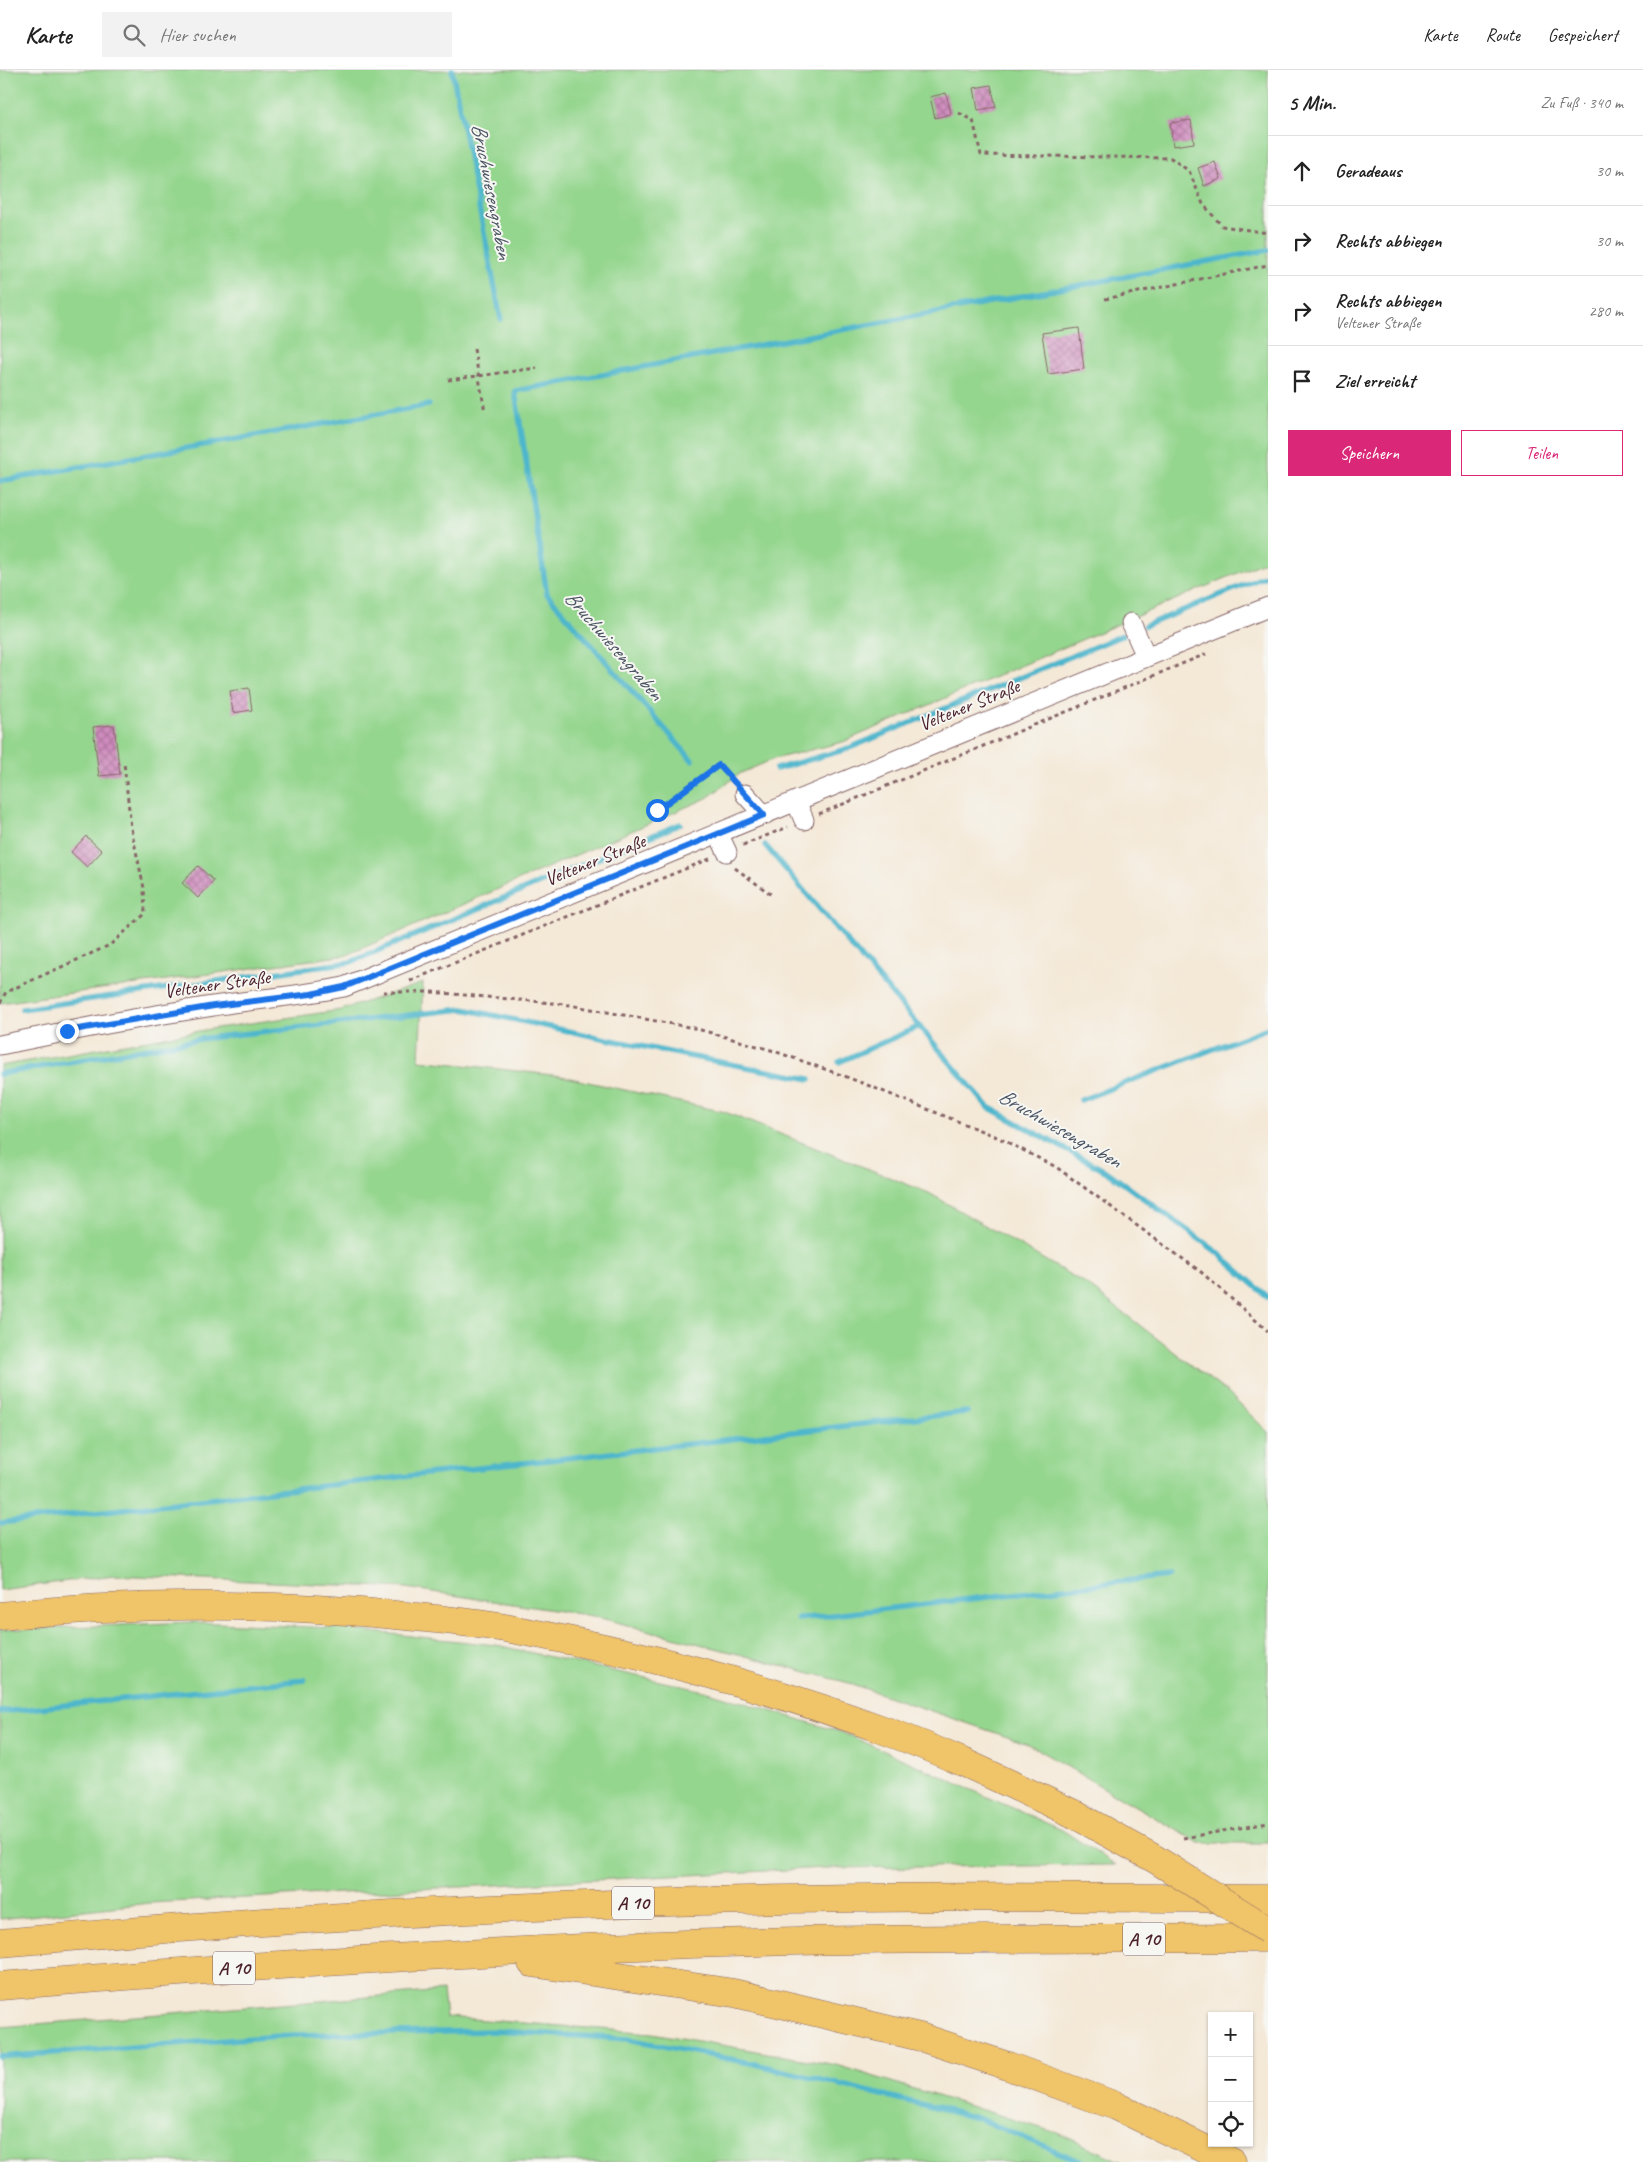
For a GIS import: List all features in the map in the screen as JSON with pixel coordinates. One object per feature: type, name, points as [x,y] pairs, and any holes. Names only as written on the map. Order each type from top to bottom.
[{"type":"highway","points":[[0,1616],[60,1610],[180,1605],[278,1607],[401,1616],[503,1628],[644,1657],[718,1676],[804,1703],[887,1731],[978,1768],[1074,1814],[1155,1859],[1268,1930]]},
{"type":"highway","name":"A 10","points":[[0,1943],[231,1924],[578,1905],[790,1899],[1011,1896],[1268,1899]]},
{"type":"highway","name":"A 10","points":[[0,1986],[177,1971],[469,1954],[796,1941],[1268,1938]]},
{"type":"highway","points":[[469,1954],[734,1994],[920,2037],[1008,2066],[1116,2106],[1232,2162]]},
{"type":"street","name":"Veltener Straße","points":[[1,1039],[214,1006],[375,984],[718,833],[1268,607]]},
{"type":"street","points":[[1131,623],[1146,656]]},
{"type":"street","points":[[745,794],[764,815]]},
{"type":"street","points":[[796,801],[804,820]]},
{"type":"street","points":[[718,833],[730,859]]},
{"type":"path","points":[[959,112],[973,120],[981,155],[1171,158],[1189,171],[1203,204],[1222,226],[1268,233]]},
{"type":"path","points":[[1105,299],[1268,265]]},
{"type":"path","points":[[474,349],[485,412]]},
{"type":"path","points":[[448,380],[537,368]]},
{"type":"path","points":[[0,1003],[6,992],[110,945],[145,914],[144,888],[131,828],[124,763]]},
{"type":"path","points":[[657,810],[719,765],[745,794]]},
{"type":"path","points":[[730,859],[772,895]]},
{"type":"path","points":[[375,984],[431,992],[564,1004],[694,1028],[771,1050],[847,1077],[997,1137],[1056,1167],[1201,1272],[1268,1331]]},
{"type":"path","points":[[1183,1838],[1268,1823]]},
{"type":"green space","points":[[0,70],[1268,70],[1268,560],[843,742],[774,759],[741,773],[707,798],[347,955],[0,1003]]},
{"type":"green space","points":[[423,983],[419,1060],[561,1076],[725,1112],[929,1193],[1086,1284],[1229,1394],[1268,1432],[1268,1843],[1199,1843],[1028,1744],[849,1683],[593,1616],[406,1588],[114,1575],[0,1590],[0,1066],[210,1029],[341,1010]]},
{"type":"green space","points":[[192,1622],[335,1628],[496,1645],[705,1691],[844,1733],[1062,1830],[1116,1865],[824,1868],[150,1903],[0,1919],[0,1630]]},
{"type":"green space","points":[[443,1991],[446,2017],[652,2033],[836,2065],[1057,2133],[1123,2162],[0,2162],[0,2027]]},
{"type":"building","points":[[991,85],[996,107],[978,110],[974,88]]},
{"type":"building","points":[[946,93],[951,114],[935,118],[930,97]]},
{"type":"building","points":[[1191,120],[1194,143],[1173,146],[1170,123]]},
{"type":"building","points":[[1215,162],[1221,179],[1204,186],[1198,168]]},
{"type":"building","points":[[1079,328],[1084,369],[1048,374],[1042,333]]},
{"type":"building","points":[[249,688],[252,710],[233,713],[230,691]]},
{"type":"building","points":[[114,725],[120,774],[99,776],[93,727]]},
{"type":"building","points":[[86,836],[102,851],[87,867],[71,852]]},
{"type":"building","points":[[198,866],[214,881],[198,898],[182,883]]},
{"type":"waterway","name":"Bruchwiesengraben","points":[[452,70],[501,319]]},
{"type":"waterway","points":[[692,760],[547,594],[515,391],[1268,250]]},
{"type":"waterway","points":[[0,481],[429,405]]},
{"type":"waterway","points":[[1145,626],[1268,575]]},
{"type":"waterway","points":[[776,769],[847,749],[1123,635]]},
{"type":"waterway","points":[[22,1009],[351,962],[680,824]]},
{"type":"waterway","name":"Bruchwiesengraben","points":[[765,845],[988,1107],[1109,1173],[1217,1252],[1268,1297]]},
{"type":"waterway","points":[[0,1074],[207,1038],[463,1009],[688,1056],[810,1079]]},
{"type":"waterway","points":[[839,1062],[920,1026]]},
{"type":"waterway","points":[[1081,1100],[1268,1028]]},
{"type":"waterway","points":[[0,1523],[967,1412]]},
{"type":"waterway","points":[[798,1619],[1169,1576]]},
{"type":"waterway","points":[[0,1712],[304,1680]]},
{"type":"waterway","points":[[0,2057],[293,2035],[493,2031],[628,2039],[755,2064],[977,2118],[1082,2162]]},
{"type":"route","points":[[67,1031],[214,1006],[311,994],[344,987],[764,815],[719,765],[657,810]]}]
